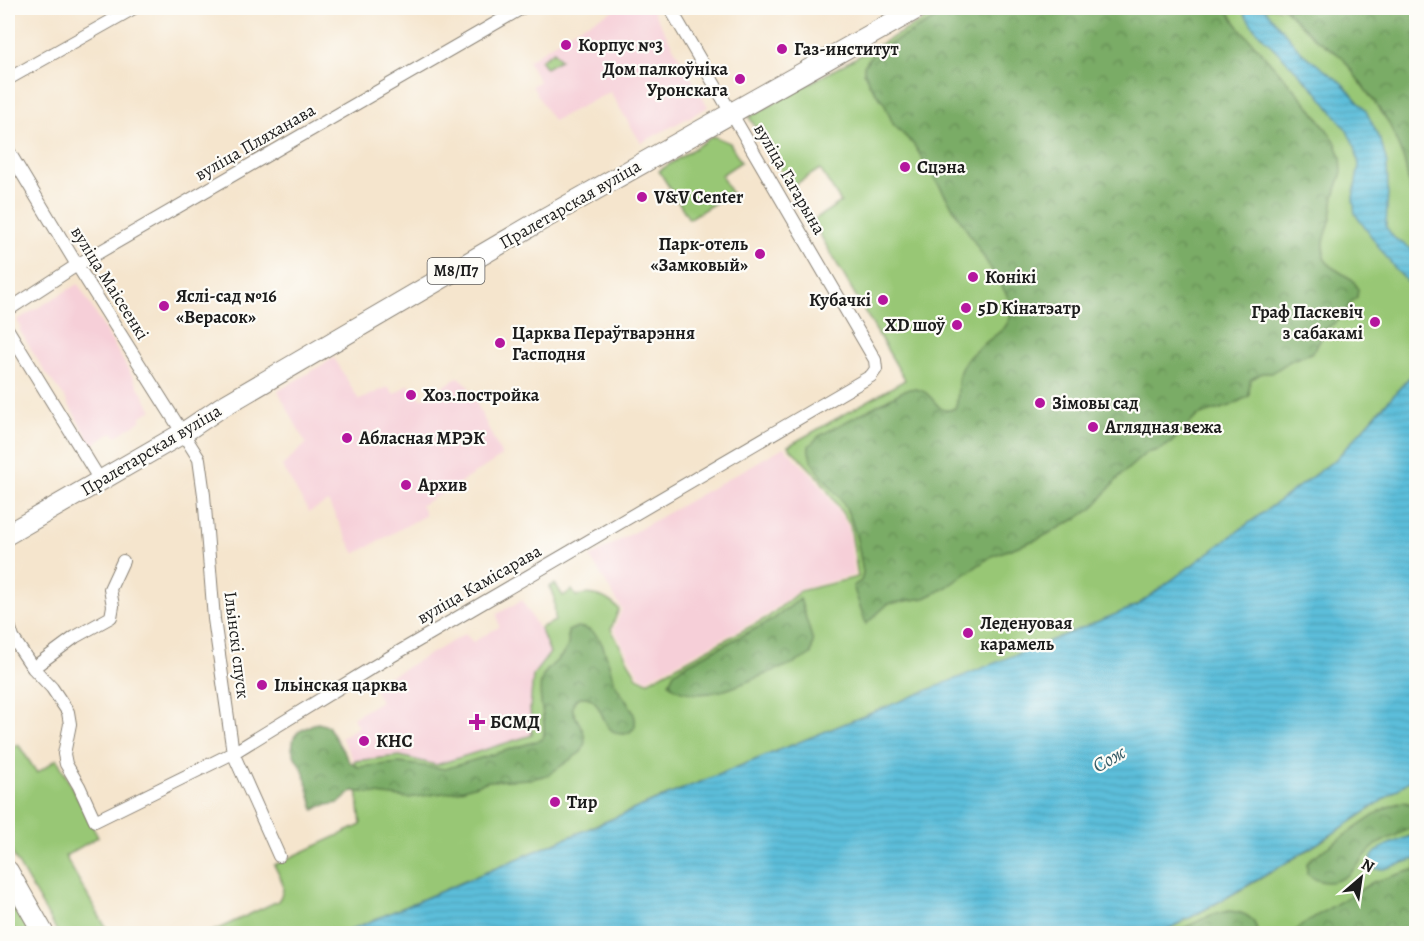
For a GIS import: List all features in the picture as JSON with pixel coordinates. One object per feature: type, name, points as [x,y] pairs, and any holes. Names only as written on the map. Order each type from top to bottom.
[{"type":"main road","name":"Пралетарская вуліца","points":[[8,534],[538,222],[918,8]]},
{"type":"main road","points":[[8,871],[44,933]]},
{"type":"street","points":[[8,79],[134,8]]},
{"type":"street","name":"вуліца Пляханава","points":[[8,310],[77,266],[522,8]]},
{"type":"street","name":"вуліца Гагарына","points":[[670,8],[875,360],[876,369]]},
{"type":"street","name":"вуліца Маісеенкі","points":[[8,150],[77,266],[183,433]]},
{"type":"street","points":[[8,330],[100,480]]},
{"type":"street","name":"вуліца Камісарава","points":[[33,668],[68,712],[70,724],[64,754],[66,765],[79,786],[95,821],[233,753],[373,668],[871,376],[876,369]]},
{"type":"street","name":"Ільінскі спуск","points":[[183,433],[196,453],[201,469],[214,619],[233,753],[279,856]]},
{"type":"street","points":[[8,622],[13,638],[33,668],[75,637],[111,617],[113,606],[110,589],[123,561]]},
{"type":"shaded area","points":[[619,8],[651,8],[708,107],[641,143],[610,92],[553,121],[532,86],[539,81],[528,61],[575,29]]},
{"type":"shaded area","points":[[78,284],[152,410],[140,417],[142,420],[116,436],[113,432],[92,445],[65,398],[45,372],[19,329],[21,327],[17,320]]},
{"type":"shaded area","points":[[334,358],[359,400],[388,387],[394,395],[408,384],[422,399],[459,377],[467,384],[502,456],[421,505],[426,515],[355,554],[328,502],[309,512],[282,466],[306,444],[278,391]]},
{"type":"shaded area","points":[[784,447],[818,482],[848,526],[855,575],[800,589],[766,615],[647,679],[639,675],[614,629],[622,609],[590,557]]},
{"type":"shaded area","points":[[522,600],[540,628],[550,653],[533,675],[530,708],[532,735],[436,765],[400,756],[354,761],[341,737],[358,727],[353,718],[381,701],[371,684],[400,671],[465,634],[473,642],[499,627],[497,614]]},
{"type":"green space","points":[[945,8],[1416,8],[1416,370],[1336,459],[1131,609],[668,795],[343,933],[207,934],[278,901],[283,887],[274,865],[361,825],[354,761],[400,756],[436,765],[532,735],[530,708],[533,675],[550,653],[540,628],[555,621],[554,595],[549,587],[555,584],[563,596],[572,590],[576,596],[588,594],[599,596],[610,601],[619,609],[611,629],[637,677],[647,682],[768,617],[800,591],[858,577],[850,525],[820,479],[788,446],[905,380],[812,221],[841,202],[820,169],[791,187],[749,117]]},
{"type":"green space","points":[[955,8],[1226,8],[1238,26],[1311,108],[1335,141],[1341,157],[1342,172],[1324,241],[1324,258],[1330,266],[1353,280],[1358,289],[1357,297],[1350,303],[1344,316],[1326,329],[1311,353],[1290,361],[1272,373],[1262,373],[1250,380],[1249,396],[1230,406],[1197,416],[1171,443],[1159,450],[1146,453],[1120,476],[1092,509],[1040,538],[992,556],[945,588],[925,598],[888,604],[866,624],[853,586],[861,581],[863,573],[853,527],[842,501],[811,460],[809,446],[819,436],[907,389],[924,392],[942,409],[955,408],[958,379],[962,367],[972,354],[1005,327],[1011,314],[1011,306],[1006,293],[914,145],[893,124],[884,103],[870,85],[864,72],[864,66],[873,53]]},
{"type":"green space","points":[[1284,8],[1416,8],[1416,216],[1404,160],[1389,123],[1342,57],[1313,37]]},
{"type":"green space","points":[[554,51],[560,60],[546,68],[540,60]]},
{"type":"green space","points":[[713,136],[730,143],[741,162],[721,175],[731,193],[689,219],[659,171]]},
{"type":"green space","points":[[800,599],[813,641],[811,654],[805,658],[740,685],[711,693],[690,693],[676,689],[669,683],[674,673],[682,667],[772,620]]},
{"type":"green space","points":[[577,627],[587,629],[600,640],[615,683],[635,717],[634,728],[630,732],[622,734],[611,730],[594,701],[581,697],[574,702],[573,707],[585,737],[581,752],[548,775],[530,779],[489,781],[458,791],[408,798],[353,791],[339,803],[321,806],[314,810],[303,770],[292,749],[294,737],[298,732],[318,723],[328,726],[349,761],[358,767],[400,763],[445,769],[540,740],[544,733],[540,697],[541,682],[546,672],[566,650],[568,631]]},
{"type":"green space","points":[[18,744],[37,773],[57,759],[98,837],[65,856],[109,933],[58,933],[8,846],[8,749]]},
{"type":"green space","points":[[1416,776],[1416,933],[1159,934],[1291,860],[1355,820]]},
{"type":"green space","points":[[1402,802],[1409,803],[1416,809],[1416,824],[1375,846],[1344,878],[1325,882],[1307,874],[1307,863],[1313,857],[1385,808]]},
{"type":"green space","points":[[1416,869],[1416,933],[1294,933],[1301,925],[1373,882]]},
{"type":"green space","points":[[8,891],[32,933],[13,933],[8,923]]},
{"type":"green space","points":[[1229,911],[1252,919],[1257,933],[1174,933],[1211,915]]},
{"type":"water","points":[[1242,8],[1264,8],[1302,53],[1342,83],[1366,111],[1381,141],[1387,164],[1386,227],[1394,238],[1416,252],[1416,285],[1408,282],[1395,269],[1355,214],[1353,198],[1359,165],[1355,147],[1346,129],[1318,93],[1255,29]]},
{"type":"water","name":"Сож","points":[[1416,370],[1416,776],[1291,860],[1159,934],[343,933],[668,795],[1136,606],[1336,459]]},
{"type":"water","points":[[1416,834],[1416,859],[1384,869],[1376,869],[1370,864],[1371,858],[1381,848]]},
{"type":"place","name":"Корпус №3","points":[[566,45]]},
{"type":"place","name":"Газ-институт","points":[[782,49]]},
{"type":"place","name":"Дом палкоўніка Уронскага","points":[[740,79]]},
{"type":"place","name":"Сцэна","points":[[905,167]]},
{"type":"place","name":"V&V Center","points":[[642,197]]},
{"type":"place","name":"Парк-отель «Замковый»","points":[[760,254]]},
{"type":"place","name":"Конікі","points":[[973,277]]},
{"type":"place","name":"Кубачкі","points":[[883,300]]},
{"type":"place","name":"Яслі-сад №16 «Верасок»","points":[[164,306]]},
{"type":"place","name":"5D Кінатэатр","points":[[966,308]]},
{"type":"place","name":"Граф Паскевіч з сабакамі","points":[[1375,322]]},
{"type":"place","name":"XD шоў","points":[[957,325]]},
{"type":"place","name":"Царква Пераўтварэння Гасподня","points":[[500,343]]},
{"type":"place","name":"Хоз.постройка","points":[[411,395]]},
{"type":"place","name":"Зімовы сад","points":[[1040,403]]},
{"type":"place","name":"Аглядная вежа","points":[[1093,427]]},
{"type":"place","name":"Абласная МРЭК","points":[[347,438]]},
{"type":"place","name":"Архив","points":[[406,485]]},
{"type":"place","name":"Леденуовая карамель","points":[[968,633]]},
{"type":"place","name":"Ільінская царква","points":[[262,685]]},
{"type":"place","name":"БСМД","points":[[477,722]]},
{"type":"place","name":"КНС","points":[[364,741]]},
{"type":"place","name":"Тир","points":[[555,802]]}]
